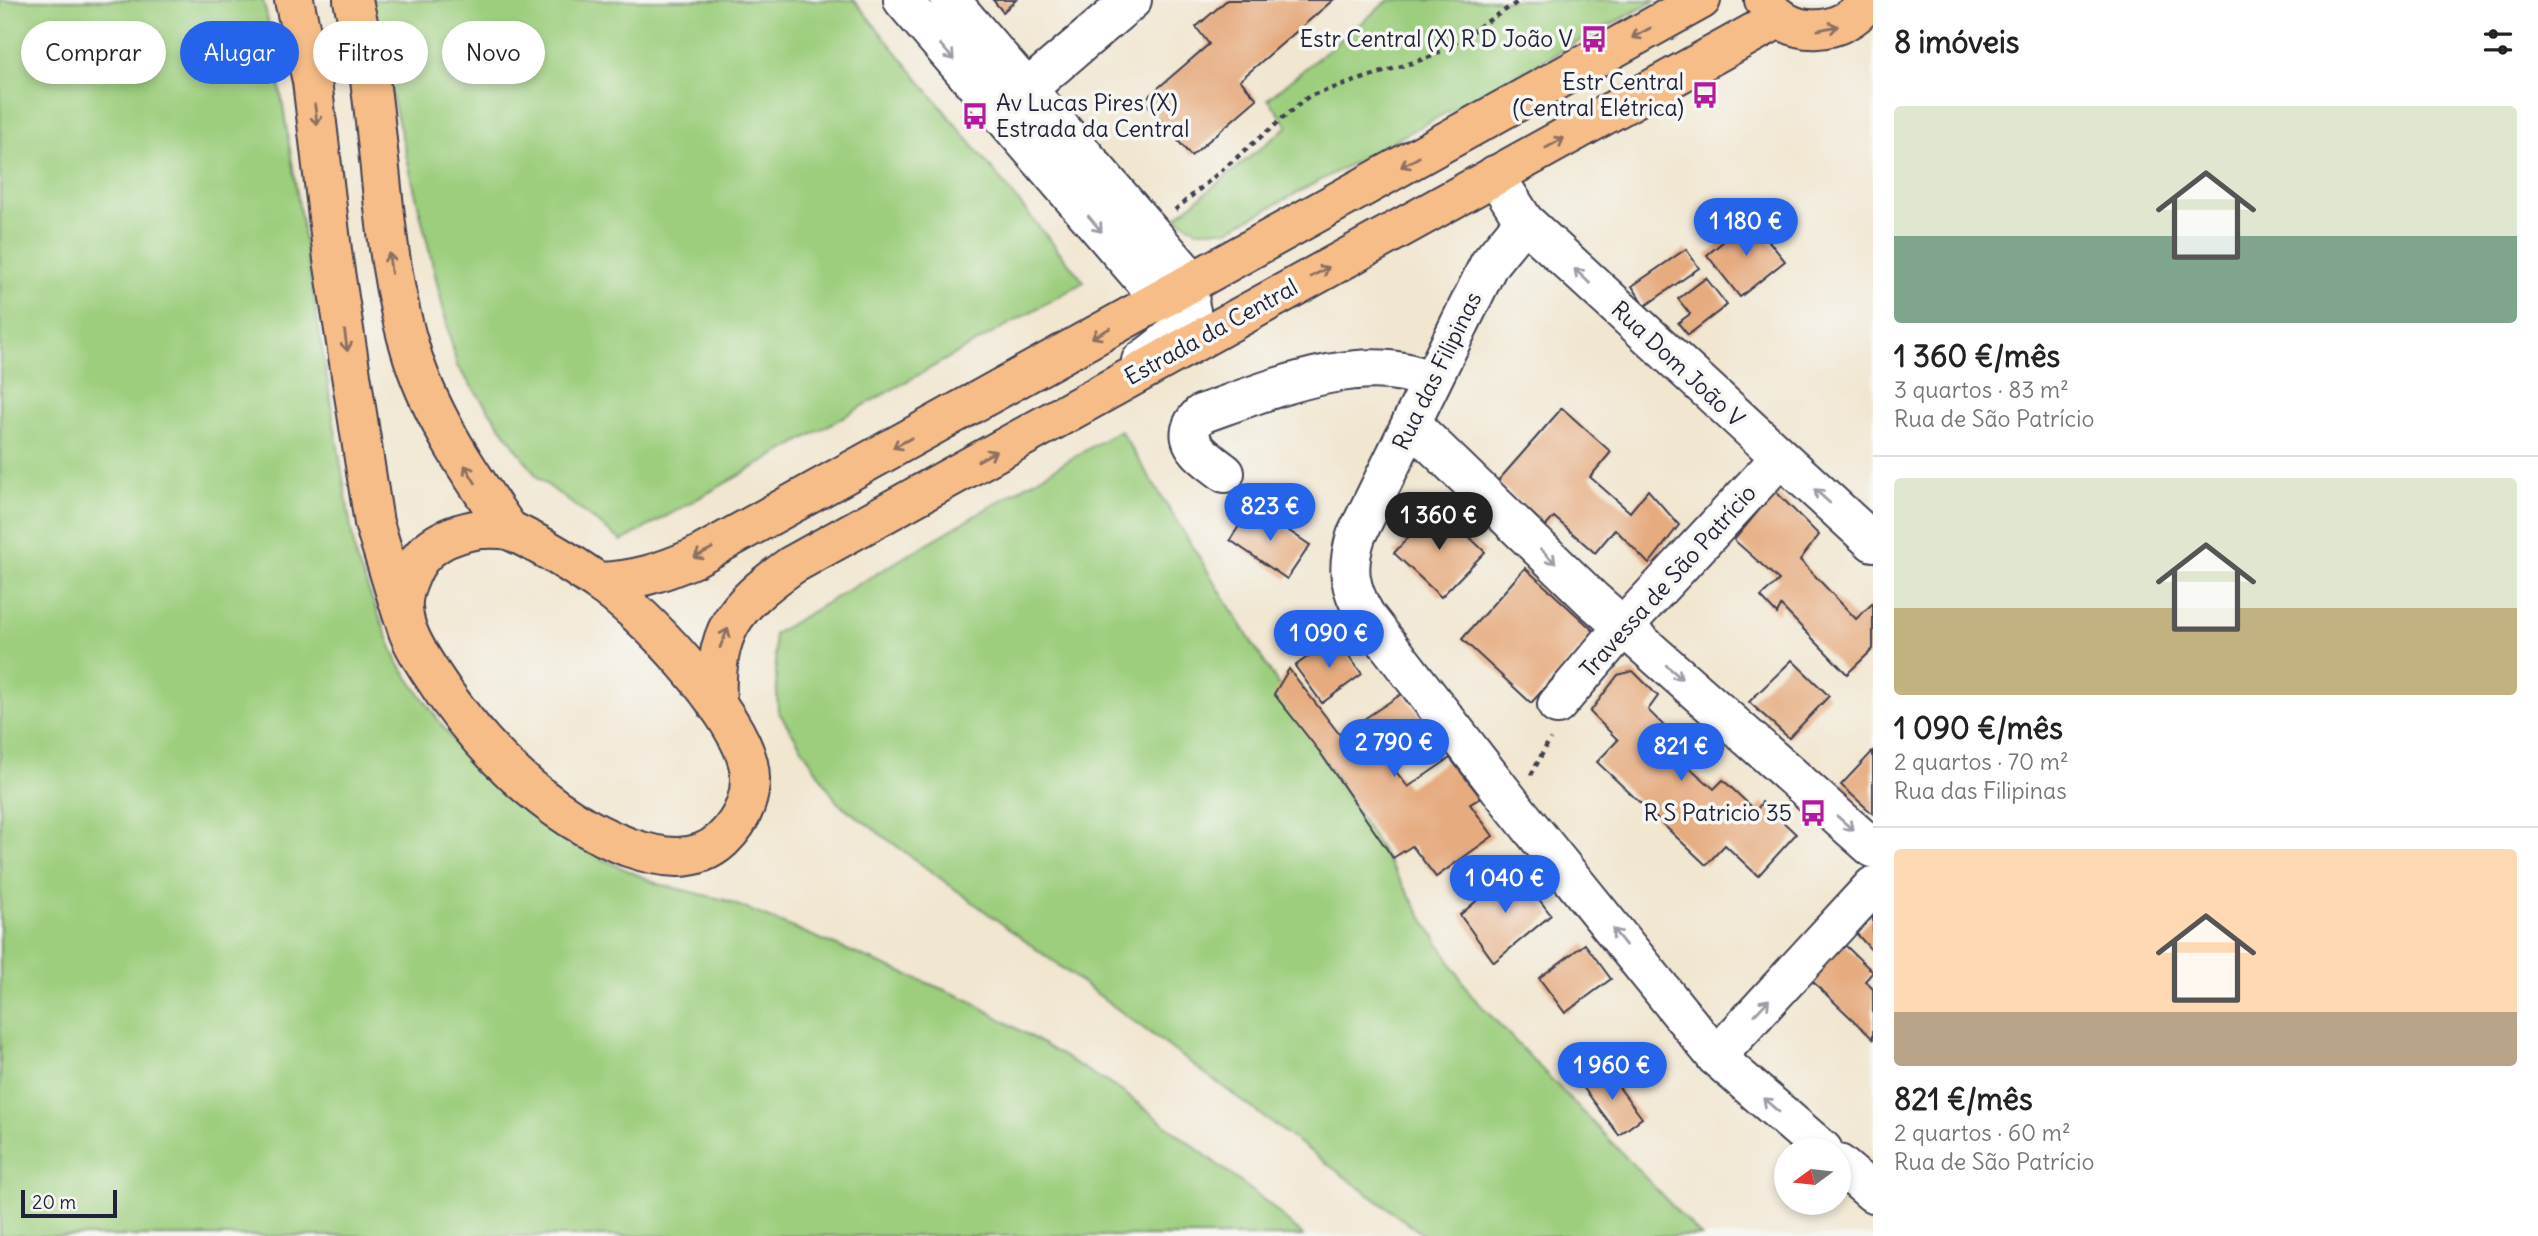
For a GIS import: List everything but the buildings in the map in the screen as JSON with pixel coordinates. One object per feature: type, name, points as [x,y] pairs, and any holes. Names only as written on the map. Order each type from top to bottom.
[{"type":"main road","points":[[294,0],[312,81],[333,259],[374,523],[407,629],[444,693],[484,743],[523,782],[562,811],[622,844],[649,855],[671,858],[702,853],[718,844],[741,818],[750,787],[748,764],[717,705],[680,659],[599,582],[509,530],[463,461],[436,413],[414,359],[391,275],[368,73],[354,0]]},
{"type":"main road","points":[[599,582],[630,581],[653,576],[694,558],[1179,298],[1470,129],[1701,0]]},
{"type":"main road","points":[[1772,9],[1806,29],[1834,28],[1852,19],[1868,0]]},
{"type":"main road","name":"Estrada da Central","points":[[717,705],[716,664],[720,644],[732,619],[758,589],[792,565],[1495,176],[1772,9]]},
{"type":"main road","points":[[1470,129],[1495,176]]},
{"type":"main road","points":[[407,629],[403,606],[405,592],[416,563],[426,551],[457,533],[480,529],[509,530]]},
{"type":"street","points":[[902,0],[1014,101],[1156,236],[1176,259],[1179,298],[1172,338],[1096,396]]},
{"type":"street","points":[[950,0],[1014,101],[1179,298],[1221,311],[1260,305]]},
{"type":"street","points":[[1014,101],[1132,0]]},
{"type":"street","name":"Rua Dom João V","points":[[1495,176],[1524,221],[1873,541]]},
{"type":"street","name":"Rua das Filipinas","points":[[1524,221],[1489,264],[1356,536],[1349,557],[1349,582],[1366,617],[1514,807],[1716,1057],[1809,1138]]},
{"type":"street","points":[[1225,473],[1194,447],[1190,433],[1193,421],[1201,414],[1301,380],[1336,372],[1406,372],[1431,382]]},
{"type":"street","points":[[1411,424],[1623,627],[1873,848]]},
{"type":"street","name":"Travessa de São Patrício","points":[[1558,705],[1623,627],[1780,458]]},
{"type":"street","points":[[1716,1057],[1873,886]]},
{"type":"street","points":[[1852,1175],[1873,1193]]},
{"type":"path","points":[[1156,236],[1182,201],[1309,96],[1433,56],[1521,0]]},
{"type":"path","points":[[1514,807],[1556,728],[1558,705]]},
{"type":"green space","points":[[0,0],[263,0],[268,21],[180,21],[180,84],[279,84],[356,559],[398,663],[464,756],[529,811],[602,859],[658,884],[725,900],[969,1000],[1123,1092],[1269,1204],[1303,1236],[0,1236]]},
{"type":"green space","points":[[369,0],[854,0],[1084,282],[622,541],[538,478],[457,366],[389,84],[428,84],[428,21],[374,21]]},
{"type":"green space","points":[[1389,0],[1656,0],[1228,230],[1196,230],[1176,217],[1288,126],[1268,99]]},
{"type":"green space","points":[[1120,430],[1471,995],[1701,1236],[1425,1236],[837,802],[778,711],[774,634]]},
{"type":"place","name":"Estr Central (X) R D João V","points":[[1594,39]]},
{"type":"place","name":"Estr Central (Central Elétrica)","points":[[1705,95]]},
{"type":"place","name":"Av Lucas Pires (X) Estrada da Central","points":[[975,116]]},
{"type":"place","name":"R S Patricio 35","points":[[1813,813]]}]
